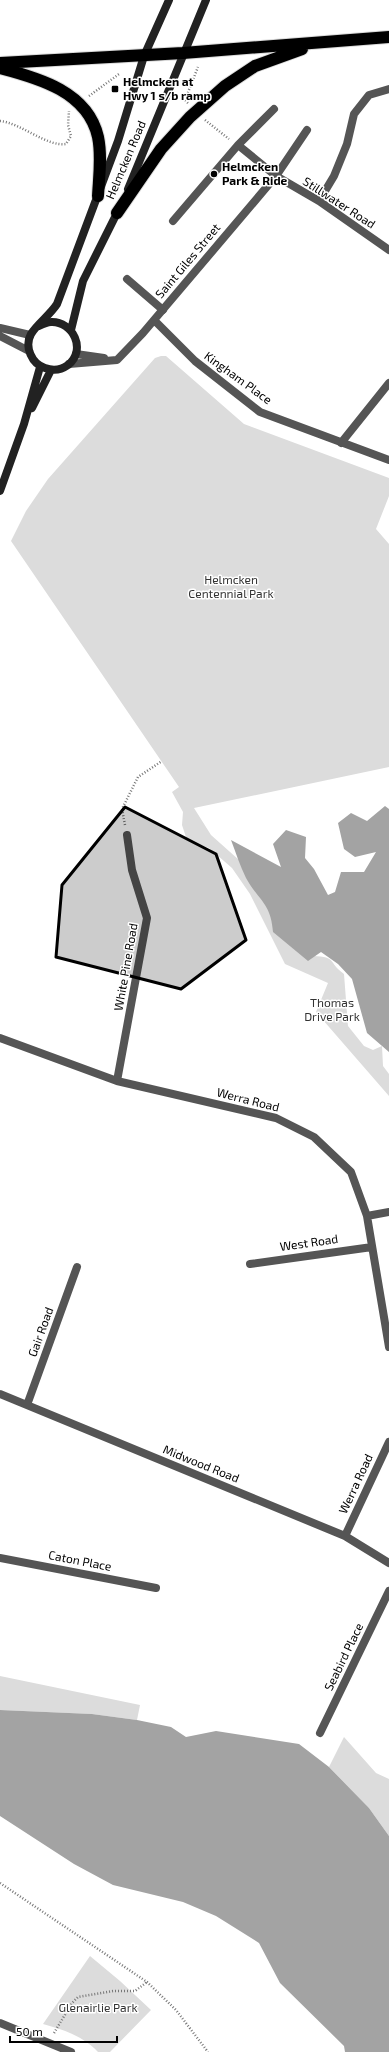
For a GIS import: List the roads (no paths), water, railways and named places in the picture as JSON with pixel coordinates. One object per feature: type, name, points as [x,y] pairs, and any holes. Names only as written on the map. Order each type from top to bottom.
[{"type":"highway","points":[[0,63],[144,56],[389,37]]},
{"type":"highway","points":[[117,213],[162,149],[190,117],[225,86],[256,66],[314,44]]},
{"type":"highway","points":[[0,68],[47,82],[69,94],[90,117],[98,137],[100,164],[98,196]]},
{"type":"main road","name":"Helmcken Road","points":[[39,326],[52,313],[57,304],[118,141],[144,56],[169,0]]},
{"type":"main road","name":"Helmcken Road","points":[[71,330],[75,307],[83,281],[130,186],[183,53],[206,0]]},
{"type":"main road","points":[[50,322],[62,323],[71,330],[77,341],[76,354],[69,364],[57,370],[51,370],[40,367],[34,362],[29,351],[30,335],[39,326],[50,322]]},
{"type":"main road","points":[[0,491],[24,424],[40,367]]},
{"type":"main road","points":[[24,424],[51,370]]},
{"type":"street","points":[[319,201],[334,176],[347,144],[354,114],[369,95],[389,89]]},
{"type":"street","points":[[173,221],[238,145],[274,109]]},
{"type":"street","name":"Saint Giles Street","points":[[117,360],[163,310],[276,176],[307,130]]},
{"type":"street","name":"Stillwater Road","points":[[238,145],[276,176],[319,201],[389,250]]},
{"type":"street","points":[[127,279],[163,310]]},
{"type":"street","name":"Kingham Place","points":[[154,320],[195,360],[260,412],[389,460]]},
{"type":"street","points":[[0,328],[30,335]]},
{"type":"street","points":[[0,336],[29,351]]},
{"type":"street","points":[[76,354],[117,360]]},
{"type":"street","points":[[69,364],[117,360]]},
{"type":"street","points":[[342,443],[389,383]]},
{"type":"street","name":"White Pine Road","points":[[117,1080],[147,918],[132,870],[127,835]]},
{"type":"street","name":"Werra Road","points":[[0,1038],[117,1080],[276,1118],[314,1137],[350,1172],[366,1216],[389,1347]]},
{"type":"street","points":[[366,1216],[389,1212]]},
{"type":"street","name":"West Road","points":[[250,1264],[372,1247]]},
{"type":"street","name":"Gair Road","points":[[27,1405],[78,1267]]},
{"type":"street","name":"Midwood Road","points":[[0,1394],[345,1536],[389,1563]]},
{"type":"street","name":"Werra Road","points":[[345,1536],[389,1442]]},
{"type":"street","name":"Caton Place","points":[[0,1558],[156,1588]]},
{"type":"street","name":"Seabird Place","points":[[320,1733],[389,1591]]},
{"type":"street","points":[[0,2023],[71,2052]]},
{"type":"place","name":"Helmcken at Hwy 1 s/b ramp","points":[[115,89]]},
{"type":"place","name":"Helmcken Park & Ride","points":[[214,174]]},
{"type":"park label","name":"Helmcken Centennial Park","points":[[231,587]]},
{"type":"park label","name":"Thomas Drive Park","points":[[332,1010]]},
{"type":"park label","name":"Glenairlie Park","points":[[98,2008]]}]
